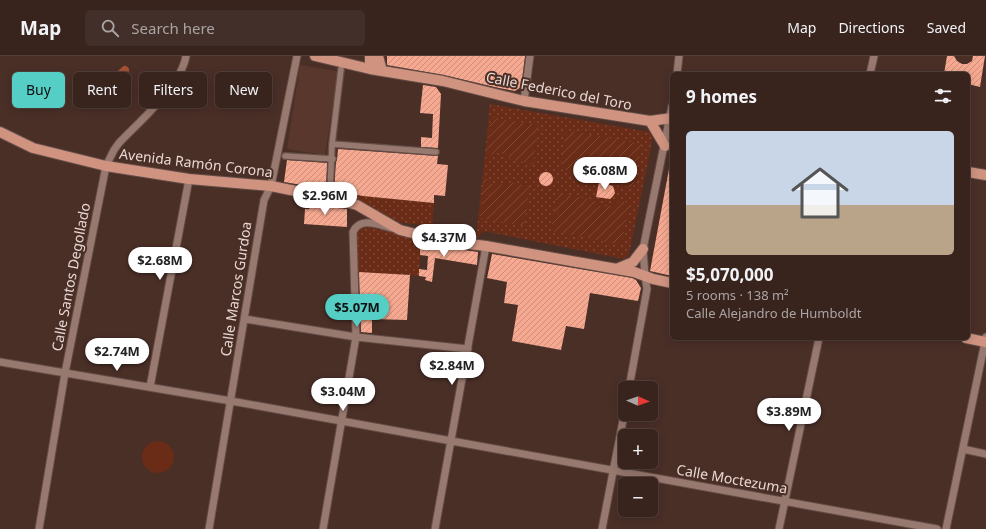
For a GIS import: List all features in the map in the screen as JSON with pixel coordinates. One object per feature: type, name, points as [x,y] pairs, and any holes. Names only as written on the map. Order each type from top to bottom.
[{"type":"main road","name":"Calle Federico del Toro","points":[[315,56],[370,69],[443,81],[524,102],[650,122],[670,118]]},
{"type":"main road","points":[[370,56],[370,69]]},
{"type":"main road","points":[[378,56],[382,71]]},
{"type":"main road","points":[[650,122],[664,146]]},
{"type":"main road","name":"Avenida Ramón Corona","points":[[0,132],[33,148],[106,166],[189,178],[271,186],[357,205],[400,230],[444,241],[486,246],[634,272],[670,282]]},
{"type":"main road","points":[[970,172],[986,175]]},
{"type":"main road","points":[[616,269],[633,262],[643,249]]},
{"type":"main road","points":[[970,338],[986,340]]},
{"type":"street","name":"Calle Santos Degollado","points":[[39,529],[65,373],[106,166],[119,143],[168,91],[185,62],[186,56]]},
{"type":"street","name":"Calle Marcos Gurdoa","points":[[209,529],[264,200],[271,186],[297,56]]},
{"type":"street","points":[[524,102],[530,56]]},
{"type":"street","points":[[677,72],[679,56]]},
{"type":"street","points":[[870,72],[874,56]]},
{"type":"street","points":[[330,193],[333,159],[332,144],[341,69]]},
{"type":"street","points":[[630,381],[647,289],[644,276],[643,249],[670,122]]},
{"type":"street","points":[[332,144],[436,152]]},
{"type":"street","points":[[285,156],[333,159]]},
{"type":"street","points":[[150,387],[189,178]]},
{"type":"street","points":[[323,529],[356,338],[354,229],[359,224],[367,222],[400,230]]},
{"type":"street","points":[[435,529],[486,246]]},
{"type":"street","points":[[245,320],[356,338],[468,349]]},
{"type":"street","points":[[779,529],[819,340]]},
{"type":"street","points":[[946,529],[986,340]]},
{"type":"street","name":"Calle Moctezuma","points":[[0,362],[231,401],[937,529]]},
{"type":"street","points":[[602,529],[623,421]]},
{"type":"street","points":[[962,449],[986,454]]},
{"type":"shaded area","points":[[300,65],[338,71],[325,155],[287,149]]},
{"type":"shaded area","points":[[490,104],[649,132],[653,137],[629,254],[624,259],[483,231],[476,240]]},
{"type":"shaded area","points":[[491,117],[539,125],[533,164],[512,160],[501,153],[492,154],[486,159]]},
{"type":"shaded area","points":[[566,130],[642,144],[633,188],[621,185],[617,179],[608,175],[598,177],[561,169]]},
{"type":"shaded area","points":[[484,175],[490,183],[495,185],[508,182],[530,187],[524,226],[480,218]]},
{"type":"shaded area","points":[[557,193],[593,200],[601,206],[612,206],[619,201],[630,203],[621,245],[551,231]]},
{"type":"shaded area","points":[[347,194],[434,203],[432,227],[399,222]]},
{"type":"shaded area","points":[[365,226],[421,238],[419,276],[357,272],[357,233],[360,228]]},
{"type":"shaded area","points":[[158,441],[164,442],[171,448],[174,457],[173,463],[167,470],[158,473],[152,472],[145,466],[142,457],[143,451],[149,444]]},
{"type":"building","points":[[387,56],[525,56],[521,87],[515,91],[444,75],[387,65]]},
{"type":"building","points":[[947,56],[954,56],[957,61],[962,64],[967,64],[972,61],[973,56],[985,56],[980,87],[970,84],[970,72],[944,72]]},
{"type":"building","points":[[423,85],[436,87],[441,94],[438,148],[421,147],[421,137],[432,138],[433,114],[420,113]]},
{"type":"building","points":[[338,149],[438,156],[437,164],[448,165],[445,196],[434,195],[434,203],[363,196],[334,191]]},
{"type":"building","points":[[287,160],[327,163],[326,189],[284,182]]},
{"type":"building","points":[[669,169],[670,169],[670,276],[650,271]]},
{"type":"building","points":[[546,172],[551,174],[553,179],[551,184],[546,186],[541,184],[539,179],[541,174]]},
{"type":"building","points":[[599,182],[613,186],[615,193],[610,199],[596,197]]},
{"type":"building","points":[[309,200],[320,203],[320,206],[347,209],[347,227],[304,224],[305,209],[309,209]]},
{"type":"building","points":[[420,242],[478,252],[477,265],[435,258],[432,282],[425,280],[426,277],[419,276],[419,269],[427,270],[428,256],[420,255]]},
{"type":"building","points":[[492,254],[632,278],[636,280],[641,288],[638,301],[590,293],[584,329],[566,326],[561,350],[512,341],[518,305],[504,303],[507,282],[487,278]]},
{"type":"building","points":[[359,272],[410,275],[407,320],[372,319],[372,333],[361,332]]}]
